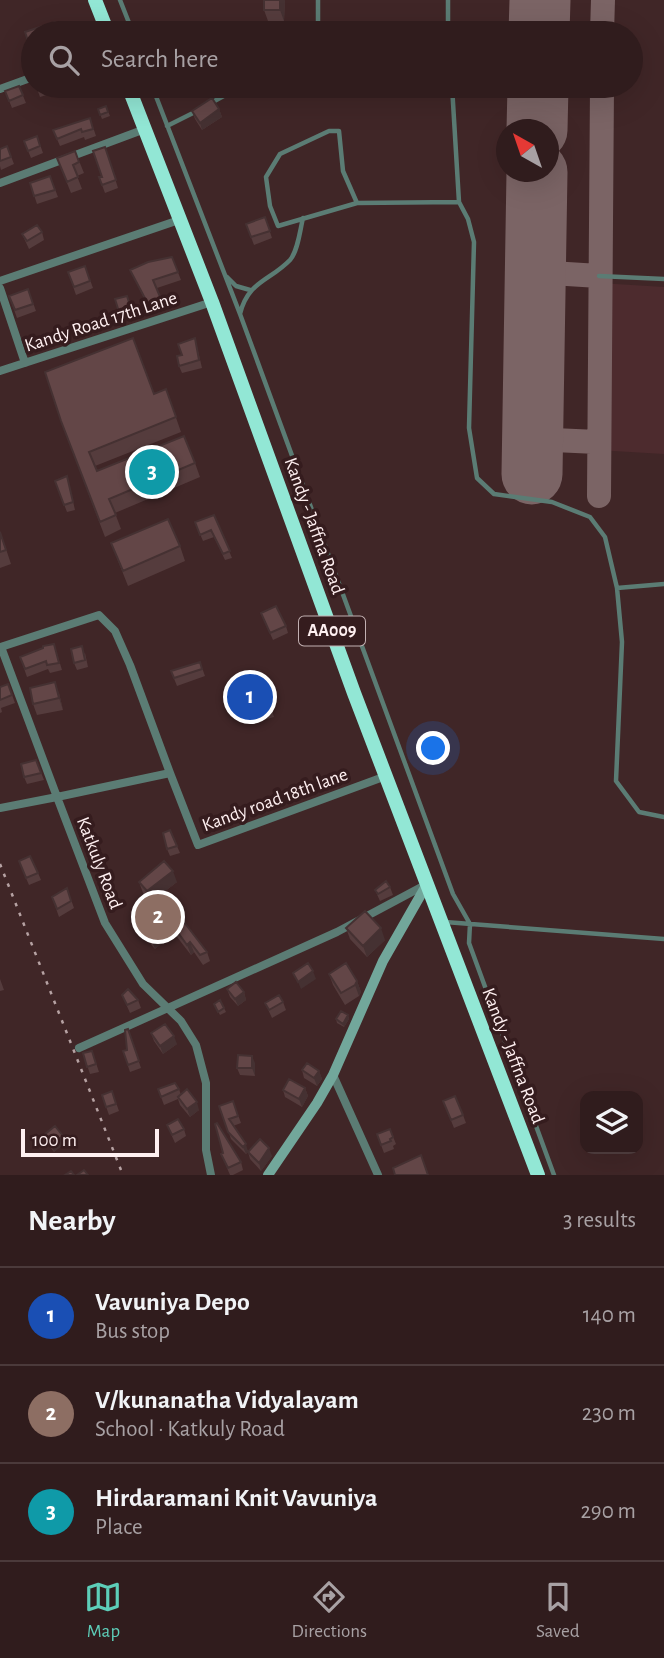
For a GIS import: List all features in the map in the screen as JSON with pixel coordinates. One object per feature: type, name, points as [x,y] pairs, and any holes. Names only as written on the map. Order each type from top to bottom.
[{"type":"highway","points":[[95,0],[103,21]]},
{"type":"highway","name":"Kandy - Jaffna Road","points":[[133,98],[212,302],[386,776],[538,1175]]},
{"type":"street","points":[[0,89],[21,81]]},
{"type":"street","points":[[0,183],[145,129]]},
{"type":"street","points":[[0,281],[179,220]]},
{"type":"street","points":[[0,288],[25,363]]},
{"type":"street","name":"Kandy Road 17th Lane","points":[[0,371],[212,302]]},
{"type":"street","points":[[99,615],[115,631],[170,773],[57,797],[1,647],[99,615]]},
{"type":"street","name":"Kandy road 18th lane","points":[[170,773],[198,845],[386,776]]},
{"type":"street","name":"Katkuly Road","points":[[0,808],[57,797],[105,923],[143,984],[181,1021],[196,1045],[205,1083],[206,1150],[211,1175]]},
{"type":"street","points":[[79,1048],[337,932],[427,884]]},
{"type":"street","points":[[268,1175],[333,1075],[383,961],[427,884]]},
{"type":"street","points":[[333,1075],[378,1175]]},
{"type":"lane","points":[[120,0],[128,21]]},
{"type":"lane","points":[[318,0],[318,21]]},
{"type":"lane","points":[[448,0],[448,21]]},
{"type":"lane","points":[[157,98],[240,314],[453,894],[470,924],[469,943],[554,1175]]},
{"type":"lane","points":[[167,125],[219,98]]},
{"type":"lane","points":[[453,98],[459,202],[468,219],[474,242],[469,428],[477,478],[494,494],[552,502],[590,517],[606,537],[617,588],[622,642],[616,781],[639,812],[664,817]]},
{"type":"lane","points":[[357,203],[343,171],[339,131],[330,131],[280,154],[266,177],[270,206],[278,226],[357,203],[459,202]]},
{"type":"lane","points":[[240,314],[243,300],[250,290],[293,258],[304,218]]},
{"type":"lane","points":[[225,275],[236,286],[250,290]]},
{"type":"lane","points":[[599,276],[664,279]]},
{"type":"lane","points":[[617,588],[664,584]]},
{"type":"lane","points":[[441,921],[664,939]]},
{"type":"shaded area","points":[[599,283],[664,287],[664,454],[597,450]]},
{"type":"building","points":[[264,0],[280,0],[280,10],[264,10]]},
{"type":"building","points":[[19,86],[21,96],[9,101],[5,91]]},
{"type":"building","points":[[212,98],[219,109],[200,123],[192,111]]},
{"type":"building","points":[[106,106],[108,112],[100,115],[98,109]]},
{"type":"building","points":[[90,118],[93,129],[82,132],[81,129],[57,139],[53,130]]},
{"type":"building","points":[[37,136],[40,146],[28,151],[24,141]]},
{"type":"building","points":[[7,146],[11,157],[0,161],[0,149]]},
{"type":"building","points":[[105,147],[116,180],[102,185],[93,151]]},
{"type":"building","points":[[75,151],[79,162],[73,165],[78,177],[67,182],[57,158]]},
{"type":"building","points":[[50,176],[55,190],[34,196],[30,183]]},
{"type":"building","points":[[265,217],[270,231],[251,237],[246,224]]},
{"type":"building","points":[[37,225],[42,232],[27,241],[22,234]]},
{"type":"building","points":[[172,257],[178,272],[153,280],[161,299],[148,304],[130,270],[148,262]]},
{"type":"building","points":[[85,266],[90,281],[74,287],[68,272]]},
{"type":"building","points":[[28,289],[33,304],[15,310],[9,296]]},
{"type":"building","points":[[127,296],[131,309],[119,312],[115,299]]},
{"type":"building","points":[[133,338],[154,394],[166,389],[176,417],[89,452],[97,471],[184,436],[195,463],[109,499],[116,515],[100,522],[45,372]]},
{"type":"building","points":[[195,338],[199,360],[179,366],[177,356],[182,355],[178,344]]},
{"type":"building","points":[[67,476],[73,502],[64,505],[55,481]]},
{"type":"building","points":[[214,515],[230,551],[223,554],[211,530],[200,535],[195,522]]},
{"type":"building","points":[[168,519],[180,546],[123,571],[111,543]]},
{"type":"building","points":[[0,532],[6,550],[0,552]]},
{"type":"building","points":[[276,606],[286,626],[270,633],[261,613]]},
{"type":"building","points":[[54,644],[59,663],[47,665],[46,661],[25,669],[20,657]]},
{"type":"building","points":[[82,646],[85,660],[74,663],[71,649]]},
{"type":"building","points":[[200,662],[202,669],[174,678],[171,671]]},
{"type":"building","points":[[260,671],[270,705],[252,711],[242,677]]},
{"type":"building","points":[[234,676],[242,681],[233,693],[225,687]]},
{"type":"building","points":[[55,682],[59,698],[33,704],[30,688]]},
{"type":"building","points":[[8,684],[12,695],[0,700],[0,687]]},
{"type":"building","points":[[36,760],[41,773],[24,777],[21,764]]},
{"type":"building","points":[[170,830],[177,846],[167,849],[163,833]]},
{"type":"building","points":[[30,856],[38,873],[26,878],[19,861]]},
{"type":"building","points":[[164,861],[173,871],[147,891],[139,882]]},
{"type":"building","points":[[386,881],[390,887],[378,894],[375,890]]},
{"type":"building","points":[[67,888],[71,901],[57,909],[52,897]]},
{"type":"building","points":[[167,900],[207,952],[200,955],[190,942],[187,945],[171,923],[151,939],[144,931],[166,917],[158,907]]},
{"type":"building","points":[[365,911],[381,928],[363,946],[346,928]]},
{"type":"building","points":[[308,963],[313,971],[298,982],[293,973]]},
{"type":"building","points":[[346,963],[357,981],[341,993],[329,974]]},
{"type":"building","points":[[236,982],[244,992],[235,999],[227,989]]},
{"type":"building","points":[[128,989],[138,1000],[127,1005],[122,995]]},
{"type":"building","points":[[279,995],[283,1002],[269,1010],[265,1003]]},
{"type":"building","points":[[220,1000],[224,1008],[218,1012],[214,1004]]},
{"type":"building","points":[[341,1011],[348,1015],[343,1024],[336,1019]]},
{"type":"building","points":[[165,1024],[174,1036],[160,1046],[151,1033]]},
{"type":"building","points":[[128,1029],[139,1061],[128,1065],[123,1051],[127,1050],[125,1030]]},
{"type":"building","points":[[92,1051],[96,1064],[87,1067],[83,1053]]},
{"type":"building","points":[[238,1055],[252,1056],[252,1068],[237,1068]]},
{"type":"building","points":[[307,1063],[319,1071],[314,1078],[302,1070]]},
{"type":"building","points":[[289,1079],[305,1088],[299,1099],[283,1090]]},
{"type":"building","points":[[175,1083],[179,1089],[161,1097],[158,1089]]},
{"type":"building","points":[[187,1089],[197,1102],[187,1109],[178,1097]]},
{"type":"building","points":[[112,1091],[116,1104],[106,1107],[102,1095]]},
{"type":"building","points":[[455,1096],[463,1115],[451,1120],[443,1101]]},
{"type":"building","points":[[233,1101],[238,1116],[229,1119],[246,1144],[243,1147],[228,1132],[219,1106]]},
{"type":"building","points":[[178,1119],[184,1129],[172,1135],[167,1125]]},
{"type":"building","points":[[217,1123],[241,1162],[228,1168],[221,1154],[223,1153],[215,1124]]},
{"type":"building","points":[[55,1126],[63,1136],[51,1144],[44,1135]]},
{"type":"building","points":[[390,1129],[393,1137],[391,1141],[381,1145],[377,1134]]},
{"type":"building","points":[[260,1139],[269,1148],[259,1163],[248,1152]]},
{"type":"building","points":[[421,1155],[428,1175],[395,1175],[393,1168]]},
{"type":"taxiway","points":[[602,21],[603,0]]},
{"type":"taxiway","points":[[599,496],[602,98]]},
{"type":"taxiway","points":[[535,272],[599,276]]},
{"type":"taxiway","points":[[532,439],[597,442]]},
{"type":"runway","points":[[539,21],[540,0]]},
{"type":"runway","points":[[537,119],[538,98]]},
{"type":"runway","points":[[532,474],[537,182]]},
{"type":"railway","points":[[0,864],[123,1175]]},
{"type":"place","name":"Hirdaramani Knit Vavuniya","points":[[152,472]]},
{"type":"place","name":"Vavuniya Depo","points":[[250,697]]},
{"type":"place","name":"V/kunanatha Vidyalayam","points":[[158,917]]}]
